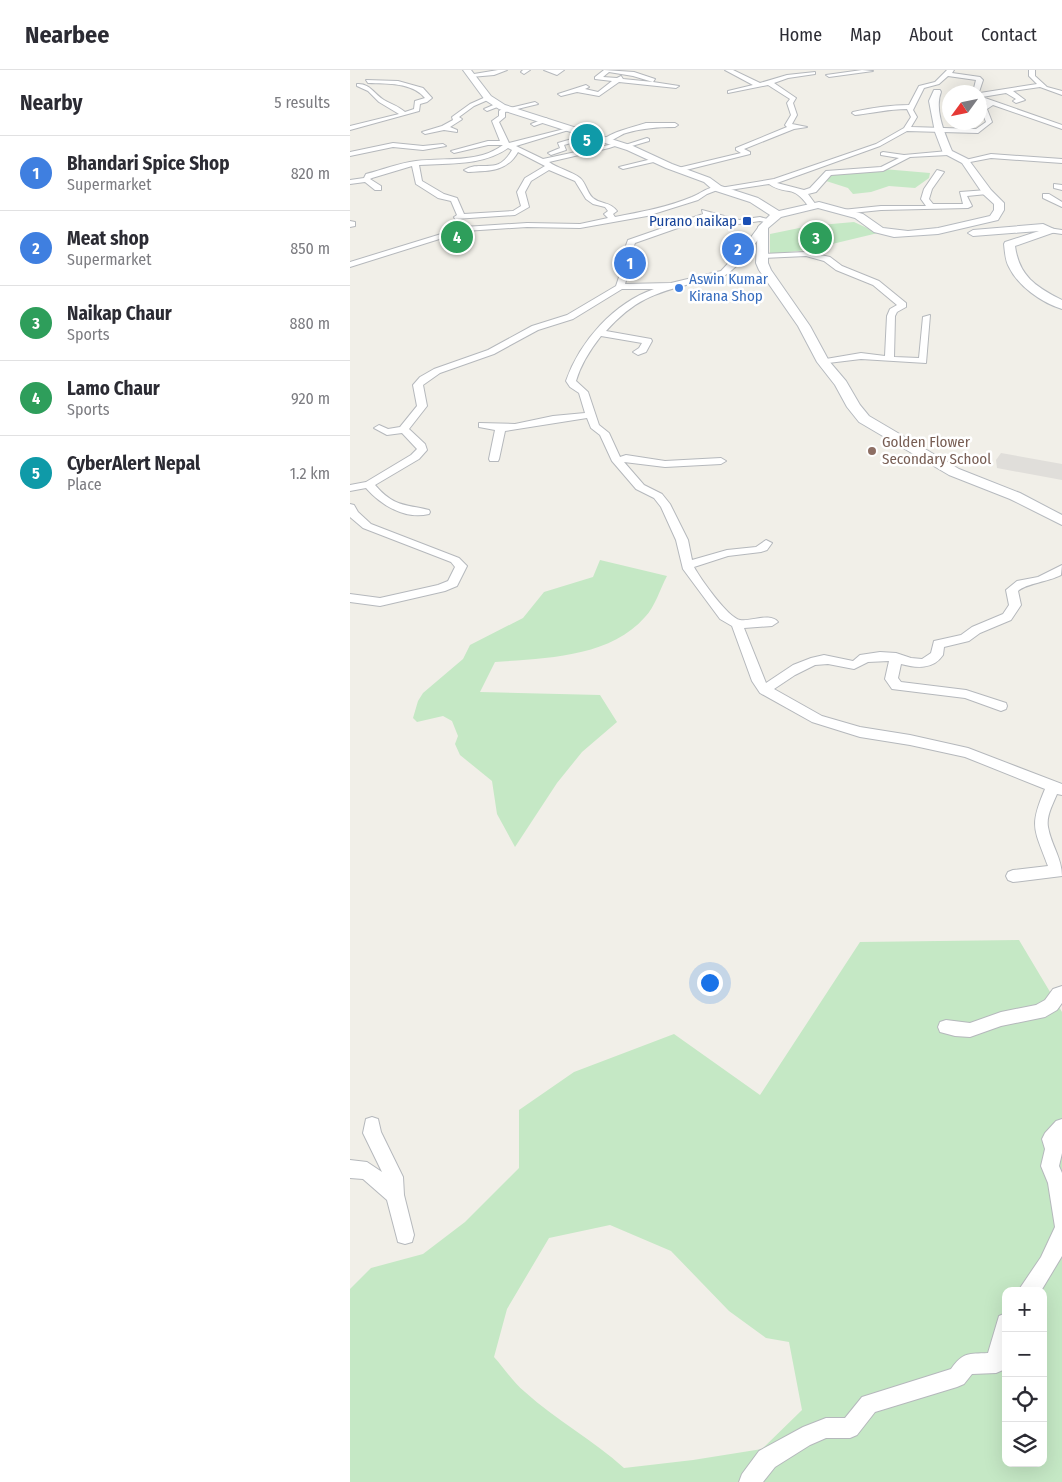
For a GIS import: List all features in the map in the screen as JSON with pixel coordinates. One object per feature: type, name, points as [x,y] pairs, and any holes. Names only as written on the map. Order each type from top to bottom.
[{"type":"street","points":[[469,72],[494,73],[504,70]]},
{"type":"street","points":[[546,70],[557,73],[562,70]]},
{"type":"street","points":[[650,82],[636,72],[626,73],[608,70],[598,78],[676,86]]},
{"type":"street","points":[[728,70],[758,84]]},
{"type":"street","points":[[1032,70],[1032,76],[1041,85],[1062,93]]},
{"type":"street","points":[[592,71],[604,73]]},
{"type":"street","points":[[730,92],[779,80],[782,73],[808,75],[814,71],[830,77],[870,71]]},
{"type":"street","points":[[350,88],[368,81],[374,77],[375,72]]},
{"type":"street","points":[[469,72],[488,98],[505,108],[621,145],[706,180],[720,188],[754,200],[770,221],[762,263],[772,281],[804,326],[823,362],[841,384],[854,407],[864,419],[879,430],[954,472],[1014,496],[1062,521]]},
{"type":"street","points":[[948,153],[940,132],[933,101],[949,72],[978,78],[980,80],[979,85]]},
{"type":"street","points":[[552,91],[561,94],[599,94],[626,73]]},
{"type":"street","points":[[650,82],[665,77]]},
{"type":"street","points":[[350,128],[417,110],[417,102],[425,101],[429,98],[421,89],[398,83],[368,81]]},
{"type":"street","points":[[768,82],[794,98],[790,103],[794,115],[788,125],[804,128]]},
{"type":"street","points":[[359,85],[370,90],[381,101],[395,107],[404,114]]},
{"type":"street","points":[[576,93],[594,85]]},
{"type":"street","points":[[350,265],[464,229],[527,224],[580,226],[644,214],[678,204],[720,188],[770,181],[832,162],[878,145],[906,129],[914,117],[910,110],[923,85],[940,90]]},
{"type":"street","points":[[987,95],[1041,85]]},
{"type":"street","points":[[1008,91],[1022,100],[1016,101]]},
{"type":"street","points":[[425,132],[444,128],[459,120],[454,118],[488,98]]},
{"type":"street","points":[[906,129],[940,132],[978,131],[989,122],[984,108],[990,104],[989,102],[1062,127]]},
{"type":"street","points":[[487,110],[535,104]]},
{"type":"street","points":[[856,113],[886,110],[890,107],[912,107]]},
{"type":"street","points":[[505,108],[502,111],[502,117],[495,121],[506,144],[578,180],[589,200],[601,205],[607,205],[613,211],[608,214],[614,220]]},
{"type":"street","points":[[534,124],[546,120]]},
{"type":"street","points":[[604,140],[625,131],[635,130],[646,124],[675,125]]},
{"type":"street","points":[[681,170],[741,156],[748,153],[738,149],[793,127]]},
{"type":"street","points":[[444,128],[455,132]]},
{"type":"street","points":[[454,151],[491,142],[519,144],[570,128]]},
{"type":"street","points":[[533,158],[564,149],[560,144],[589,136]]},
{"type":"street","points":[[542,162],[566,155],[647,140]]},
{"type":"street","points":[[350,182],[366,180],[369,176],[415,162],[460,161],[494,155],[506,144]]},
{"type":"street","points":[[350,154],[393,145],[423,148],[443,146]]},
{"type":"street","points":[[468,170],[503,166],[509,162],[516,149]]},
{"type":"street","points":[[803,193],[813,190],[829,173],[883,169],[913,154],[948,153],[965,162],[987,192],[999,202],[1000,210],[994,218],[917,234]]},
{"type":"street","points":[[883,154],[908,158]]},
{"type":"street","points":[[965,162],[991,156],[1062,161]]},
{"type":"street","points":[[623,167],[656,160]]},
{"type":"street","points":[[415,162],[419,182],[441,196],[454,200],[459,217],[515,213],[523,210],[525,208],[521,192],[528,180],[549,167]]},
{"type":"street","points":[[931,206],[924,200],[928,189],[940,172]]},
{"type":"street","points":[[366,180],[378,188]]},
{"type":"street","points":[[770,181],[777,188],[799,190],[812,205]]},
{"type":"street","points":[[842,212],[881,208],[968,206],[963,194],[987,192]]},
{"type":"street","points":[[1046,196],[1062,205]]},
{"type":"street","points":[[678,204],[739,222],[760,219],[770,221]]},
{"type":"street","points":[[404,430],[409,420],[422,406],[418,385],[423,379],[437,371],[491,352],[535,328],[570,317],[620,287],[681,284],[724,273],[770,221],[812,205],[819,205],[828,210],[862,216],[877,230],[917,234],[973,233],[1043,227],[1056,231]]},
{"type":"street","points":[[620,287],[623,277],[621,270],[631,242],[712,214]]},
{"type":"street","points":[[1056,231],[1009,244],[1011,259],[1020,275],[1032,290],[1062,305]]},
{"type":"street","points":[[763,256],[806,254],[827,258],[839,268],[876,283],[902,305],[893,311],[891,316],[889,359]]},
{"type":"street","points":[[665,286],[662,289],[651,291],[637,298],[599,333],[584,354],[571,381],[573,385],[583,392],[595,426],[604,433],[618,461],[640,487],[658,496],[666,506],[682,540],[687,565],[724,616],[736,624],[758,680],[765,690],[817,719],[860,732],[968,753],[1057,789],[1042,813],[1040,827],[1060,870],[1013,876]]},
{"type":"street","points":[[823,362],[861,356],[923,361],[927,317]]},
{"type":"street","points":[[599,333],[648,341],[643,350],[638,352]]},
{"type":"street","points":[[483,425],[501,428],[591,415]]},
{"type":"street","points":[[350,488],[369,484],[416,456],[422,450],[421,446],[404,430],[387,432],[379,428]]},
{"type":"street","points":[[494,459],[496,438],[501,428]]},
{"type":"street","points":[[618,461],[626,458],[665,464],[721,461]]},
{"type":"street","points":[[369,484],[381,499],[393,507],[425,512]]},
{"type":"street","points":[[350,507],[353,514],[367,526],[456,560],[461,566],[452,582],[441,588],[380,602],[350,598]]},
{"type":"street","points":[[687,565],[727,553],[757,550],[763,548],[766,543]]},
{"type":"street","points":[[765,690],[792,670],[808,663],[833,660],[854,664],[860,663],[864,658],[883,656],[896,657],[915,664],[932,660],[936,655],[938,644],[965,638],[976,630],[1007,617],[1015,605],[1012,590],[1016,584],[1024,581],[1039,580],[1062,569]]},
{"type":"street","points":[[736,624],[772,622]]},
{"type":"street","points":[[896,657],[891,679],[897,686],[966,694],[1001,706]]},
{"type":"street","points":[[955,1029],[946,1027],[970,1030],[1001,1019],[1039,1012],[1051,1005],[1062,993]]},
{"type":"street","points":[[372,1125],[372,1133],[394,1176],[395,1195],[405,1236]]},
{"type":"street","points":[[1062,1127],[1051,1138],[1054,1149],[1050,1166],[1057,1183],[1062,1222]]},
{"type":"street","points":[[350,1169],[367,1171],[395,1195]]},
{"type":"street","points":[[1031,1287],[1055,1253],[1062,1233]]},
{"type":"street","points":[[749,1481],[767,1459],[803,1437],[826,1428],[850,1428],[870,1404],[957,1377],[967,1364],[996,1363],[1003,1332]]},
{"type":"shaded area","points":[[1001,453],[1062,464],[1062,480],[997,468],[996,460]]},
{"type":"green space","points":[[883,169],[930,173],[929,178],[915,188],[889,186],[871,192],[853,194],[848,188],[823,180],[834,174]]},
{"type":"green space","points":[[854,222],[878,233],[807,250],[770,254],[770,234],[809,226]]},
{"type":"green space","points":[[600,560],[667,576],[649,613],[630,631],[613,641],[595,648],[555,657],[495,662],[480,692],[600,695],[617,722],[582,752],[557,783],[515,847],[497,814],[492,781],[460,755],[455,744],[458,736],[452,721],[443,716],[417,722],[413,718],[418,701],[423,693],[463,659],[470,645],[523,618],[544,592],[593,577]]},
{"type":"green space","points":[[1019,940],[1062,1012],[1062,1482],[350,1482],[350,1289],[371,1268],[423,1254],[465,1222],[519,1168],[519,1110],[574,1072],[674,1034],[760,1095],[860,942]],"holes":[[[610,1225],[671,1251],[729,1311],[766,1338],[789,1342],[802,1410],[762,1449],[624,1468],[525,1392],[494,1357],[507,1309],[549,1238]]]},
{"type":"place","name":"CyberAlert Nepal","points":[[587,140]]},
{"type":"place","name":"Purano naikap","points":[[747,221]]},
{"type":"place","name":"Lamo Chaur","points":[[457,237]]},
{"type":"place","name":"Naikap Chaur","points":[[816,238]]},
{"type":"place","name":"Meat shop","points":[[738,249]]},
{"type":"place","name":"Bhandari Spice Shop","points":[[630,263]]},
{"type":"place","name":"Aswin Kumar Kirana Shop","points":[[679,288]]},
{"type":"place","name":"Golden Flower Secondary School","points":[[872,451]]}]
